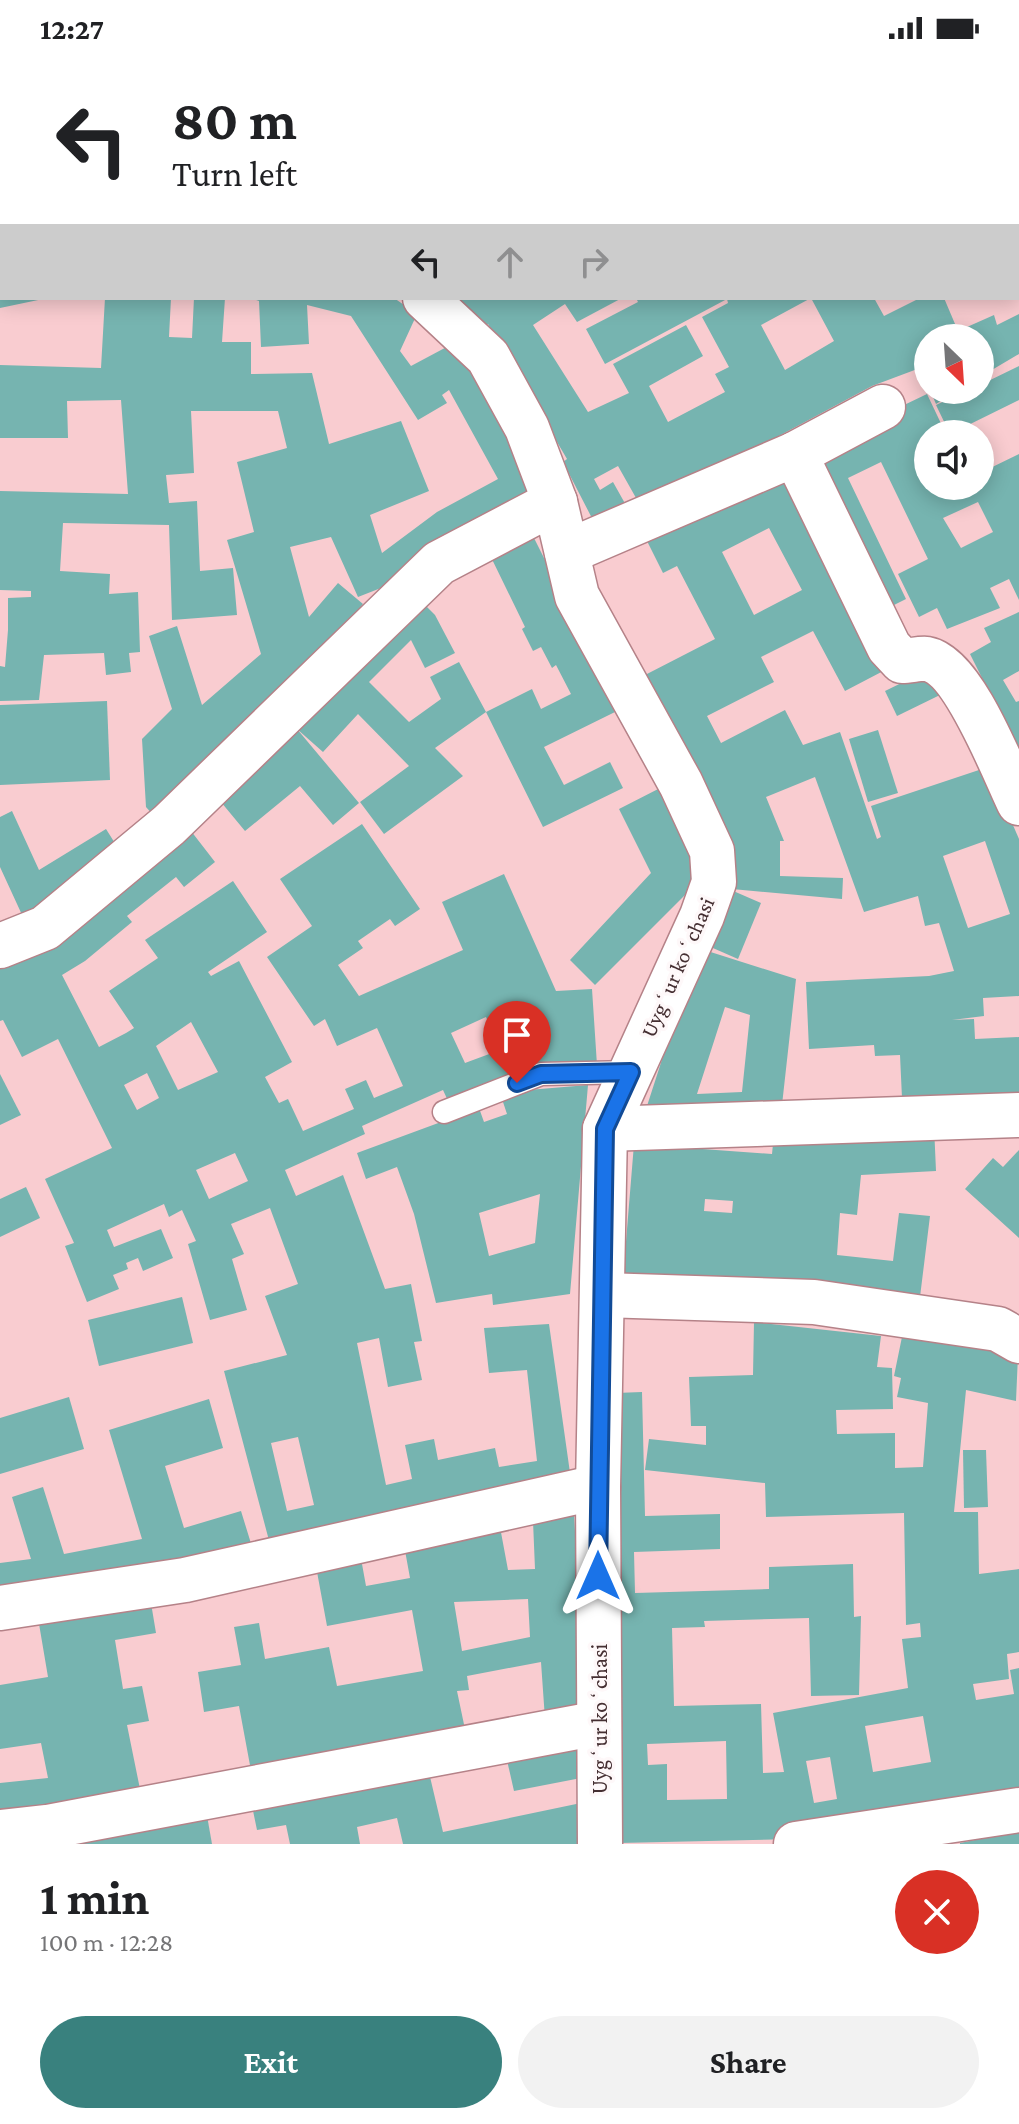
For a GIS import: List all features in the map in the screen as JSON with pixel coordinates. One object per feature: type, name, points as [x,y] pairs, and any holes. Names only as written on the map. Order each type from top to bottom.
[{"type":"street","name":"Uygʻur koʻchasi","points":[[427,300],[488,357],[527,428],[555,502],[577,596],[681,784],[712,851],[714,882],[702,916],[605,1129],[598,1487],[600,1844]]},
{"type":"street","points":[[567,552],[795,454],[883,407]]},
{"type":"street","points":[[795,454],[889,647],[902,661],[928,659],[948,671],[972,707],[1019,803]]},
{"type":"street","points":[[0,946],[45,928],[169,825],[439,563],[555,502]]},
{"type":"street","points":[[605,1129],[1019,1115]]},
{"type":"street","points":[[603,1295],[814,1302],[998,1329],[1019,1341]]},
{"type":"street","points":[[0,1608],[185,1580],[598,1487]]},
{"type":"street","points":[[0,1832],[47,1827],[599,1723]]},
{"type":"street","points":[[796,1844],[1019,1810]]},
{"type":"lane","points":[[444,1112],[541,1074],[631,1072]]},
{"type":"building","points":[[0,300],[38,300],[0,308]]},
{"type":"building","points":[[105,300],[171,300],[169,337],[192,338],[194,300],[225,300],[222,342],[251,342],[251,374],[312,373],[329,444],[401,421],[429,491],[370,515],[382,553],[437,512],[498,479],[449,390],[442,395],[447,403],[418,420],[351,316],[307,305],[309,344],[261,347],[259,301],[256,300],[397,300],[417,314],[400,351],[411,366],[456,342],[542,488],[386,586],[358,597],[331,537],[290,547],[309,617],[338,583],[363,604],[314,666],[154,816],[146,807],[142,739],[172,709],[149,636],[177,626],[202,705],[261,654],[227,540],[254,532],[237,462],[287,448],[278,411],[191,411],[194,473],[166,475],[169,503],[197,501],[200,571],[233,568],[237,615],[172,620],[169,525],[63,523],[60,571],[110,574],[109,594],[138,592],[140,652],[129,653],[131,672],[106,675],[104,653],[44,655],[39,700],[0,701],[0,666],[5,667],[8,598],[31,597],[31,591],[0,590],[0,491],[128,494],[121,400],[67,401],[68,438],[0,438],[0,365],[101,368]]},
{"type":"building","points":[[450,300],[618,300],[577,322],[565,304],[533,325],[588,412],[629,393],[613,364],[686,325],[703,356],[649,386],[668,422],[725,392],[715,374],[729,367],[702,317],[728,303],[727,300],[807,300],[761,325],[785,370],[834,341],[812,300],[875,300],[884,316],[916,300],[945,300],[955,324],[914,324],[914,370],[872,386],[671,494],[640,505],[618,466],[594,479],[600,490],[613,482],[627,507],[595,524],[563,462],[567,459],[488,324],[484,327]]},
{"type":"building","points":[[637,300],[725,300],[605,364],[586,329]]},
{"type":"building","points":[[1019,314],[1019,354],[994,369],[994,324],[974,324],[994,315],[997,325]]},
{"type":"building","points":[[1019,366],[1019,400],[978,420],[943,420],[938,404],[994,404],[994,378]]},
{"type":"building","points":[[914,400],[914,404],[932,404],[939,420],[914,420],[914,500],[994,500],[994,466],[1019,454],[1019,600],[1009,579],[990,588],[1000,608],[947,629],[937,608],[919,617],[898,574],[928,559],[881,462],[848,478],[906,599],[876,614],[800,455]],"holes":[[[978,502],[993,532],[961,548],[943,518]]]},
{"type":"building","points":[[785,470],[889,668],[845,691],[813,631],[761,657],[774,682],[707,716],[721,743],[785,710],[803,745],[840,732],[877,839],[881,837],[871,806],[988,767],[1019,839],[1019,996],[983,998],[984,1016],[952,1020],[974,1019],[975,1039],[1019,1037],[1019,1101],[902,1098],[900,1055],[875,1056],[874,1045],[809,1049],[806,982],[929,976],[954,971],[939,923],[925,926],[918,896],[864,912],[815,777],[766,797],[784,841],[780,841],[780,876],[843,878],[842,899],[732,889],[645,675],[715,639],[677,566],[663,573],[647,541]],"holes":[[[769,528],[802,590],[754,615],[722,552]],[[985,841],[1010,914],[968,928],[943,856]]]},
{"type":"building","points":[[529,528],[568,606],[563,609],[615,712],[544,747],[564,785],[610,762],[623,788],[543,827],[486,712],[532,689],[541,709],[571,694],[556,665],[552,668],[541,647],[533,651],[522,629],[525,627],[487,549]]},
{"type":"building","points":[[419,599],[435,615],[455,653],[425,668],[411,640],[369,682],[409,722],[441,699],[430,677],[459,662],[486,712],[435,748],[463,776],[384,834],[360,802],[409,766],[358,714],[323,752],[297,729],[359,803],[333,825],[300,786],[245,831],[216,796]]},
{"type":"building","points":[[1019,612],[1019,671],[1003,680],[1016,702],[1019,701],[1019,780],[1013,740],[970,654],[991,642],[984,628]]},
{"type":"building","points":[[928,670],[940,695],[897,716],[885,691]]},
{"type":"building","points":[[107,701],[110,780],[0,785],[0,705]]},
{"type":"building","points":[[878,730],[898,793],[868,802],[849,739]]},
{"type":"building","points":[[664,786],[700,867],[689,891],[595,985],[570,960],[651,873],[619,809]]},
{"type":"building","points":[[12,811],[39,870],[106,829],[123,856],[23,917],[0,867],[0,817]]},
{"type":"building","points":[[362,824],[420,909],[395,926],[390,919],[358,941],[363,948],[338,965],[359,996],[463,950],[442,902],[504,874],[556,991],[592,989],[597,1065],[449,1103],[443,1090],[362,1126],[365,1134],[285,1170],[296,1196],[343,1175],[385,1289],[411,1284],[422,1341],[414,1342],[422,1380],[388,1387],[379,1338],[357,1343],[386,1485],[412,1479],[405,1445],[434,1439],[438,1460],[495,1448],[499,1467],[537,1461],[527,1370],[489,1373],[484,1328],[549,1324],[572,1487],[271,1548],[224,1371],[287,1355],[265,1296],[298,1284],[270,1208],[231,1224],[244,1254],[232,1259],[247,1310],[210,1320],[188,1244],[196,1241],[182,1210],[169,1217],[164,1204],[107,1230],[114,1247],[161,1229],[173,1258],[143,1271],[138,1258],[126,1263],[128,1269],[113,1275],[119,1289],[87,1302],[65,1246],[74,1243],[45,1179],[112,1148],[58,1039],[22,1057],[3,1020],[0,1021],[0,968],[17,959],[191,831],[215,862],[184,887],[176,877],[127,916],[132,922],[85,961],[62,975],[99,1047],[126,1033],[134,1028],[109,991],[158,958],[145,940],[233,881],[267,932],[208,972],[211,976],[239,961],[292,1062],[265,1077],[279,1103],[288,1099],[303,1131],[354,1109],[345,1089],[366,1080],[374,1098],[403,1086],[377,1028],[337,1046],[325,1019],[314,1026],[267,957],[312,926],[280,879]],"holes":[[[486,1017],[500,1050],[465,1063],[451,1033]],[[191,1022],[218,1072],[178,1090],[156,1046]],[[147,1073],[159,1098],[137,1110],[124,1085]],[[235,1153],[248,1181],[209,1199],[196,1170]],[[298,1437],[314,1505],[287,1511],[271,1443]]]},
{"type":"building","points":[[731,890],[761,903],[738,959],[706,945]]},
{"type":"building","points":[[698,948],[796,979],[781,1114],[647,1106]],"holes":[[[725,1007],[750,1015],[742,1092],[697,1094]]]},
{"type":"building","points":[[0,1074],[21,1115],[0,1125]]},
{"type":"building","points":[[588,1085],[570,1294],[493,1305],[492,1294],[436,1303],[414,1214],[397,1167],[366,1179],[357,1153],[479,1108],[484,1122],[507,1114],[502,1099],[528,1090]],"holes":[[[540,1194],[535,1243],[489,1256],[479,1213]]]},
{"type":"building","points":[[934,1126],[936,1171],[861,1175],[857,1215],[840,1213],[837,1255],[893,1261],[899,1213],[930,1216],[919,1305],[623,1278],[634,1144],[772,1154],[774,1134]],"holes":[[[705,1199],[733,1201],[732,1213],[704,1211]]]},
{"type":"building","points":[[1019,1150],[1019,1238],[965,1189],[993,1158],[1003,1167]]},
{"type":"building","points":[[26,1187],[40,1218],[0,1237],[0,1199]]},
{"type":"building","points":[[182,1297],[193,1343],[99,1366],[88,1320]]},
{"type":"building","points":[[754,1322],[881,1336],[877,1367],[892,1368],[893,1409],[836,1410],[837,1434],[895,1433],[895,1468],[923,1467],[928,1403],[897,1397],[901,1378],[894,1376],[903,1332],[1018,1355],[1016,1401],[966,1390],[954,1512],[978,1512],[979,1574],[1019,1569],[1019,1652],[1007,1654],[1009,1679],[973,1684],[976,1700],[1014,1694],[1010,1670],[1019,1668],[1019,1799],[795,1839],[619,1843],[616,1393],[642,1392],[645,1516],[720,1514],[720,1549],[634,1552],[635,1593],[769,1589],[769,1567],[853,1564],[854,1617],[861,1616],[859,1695],[811,1696],[809,1618],[704,1621],[705,1627],[672,1628],[674,1706],[761,1704],[763,1773],[784,1772],[773,1713],[908,1688],[902,1639],[921,1637],[920,1623],[906,1625],[904,1513],[766,1517],[765,1483],[645,1470],[649,1439],[706,1445],[706,1426],[691,1426],[689,1377],[753,1375]],"holes":[[[923,1716],[931,1762],[873,1772],[865,1726]],[[726,1741],[727,1799],[667,1800],[667,1764],[648,1765],[647,1744]],[[830,1757],[837,1799],[814,1803],[806,1761]]]},
{"type":"building","points":[[69,1397],[84,1449],[0,1474],[0,1418]]},
{"type":"building","points":[[209,1399],[223,1448],[165,1466],[184,1528],[241,1511],[253,1550],[0,1600],[0,1563],[31,1559],[12,1497],[43,1487],[64,1554],[142,1539],[109,1430]]},
{"type":"building","points":[[963,1450],[986,1450],[988,1507],[964,1508]]},
{"type":"building","points":[[574,1513],[585,1711],[545,1719],[541,1662],[467,1676],[469,1690],[457,1691],[466,1734],[252,1776],[239,1706],[204,1712],[198,1672],[241,1665],[234,1627],[259,1623],[265,1659],[329,1647],[337,1686],[423,1671],[412,1610],[327,1626],[315,1561],[360,1553],[366,1586],[410,1578],[404,1545],[500,1527],[508,1570],[535,1569],[533,1521]],"holes":[[[528,1599],[530,1637],[462,1651],[454,1602]]]},
{"type":"building","points":[[149,1591],[156,1633],[115,1640],[123,1689],[142,1686],[149,1721],[127,1725],[141,1794],[0,1815],[0,1783],[48,1778],[41,1743],[0,1749],[0,1685],[48,1677],[37,1612]]},
{"type":"building","points":[[581,1732],[581,1778],[514,1791],[504,1747]]},
{"type":"building","points":[[427,1764],[443,1832],[581,1803],[582,1844],[403,1844],[397,1818],[357,1827],[360,1844],[290,1844],[286,1825],[257,1830],[251,1801]]},
{"type":"building","points":[[206,1810],[212,1844],[22,1844]]},
{"type":"building","points":[[1019,1831],[1019,1844],[960,1844],[960,1843]]},
{"type":"route","points":[[517,1083],[541,1074],[631,1072],[605,1129],[598,1576]]}]
